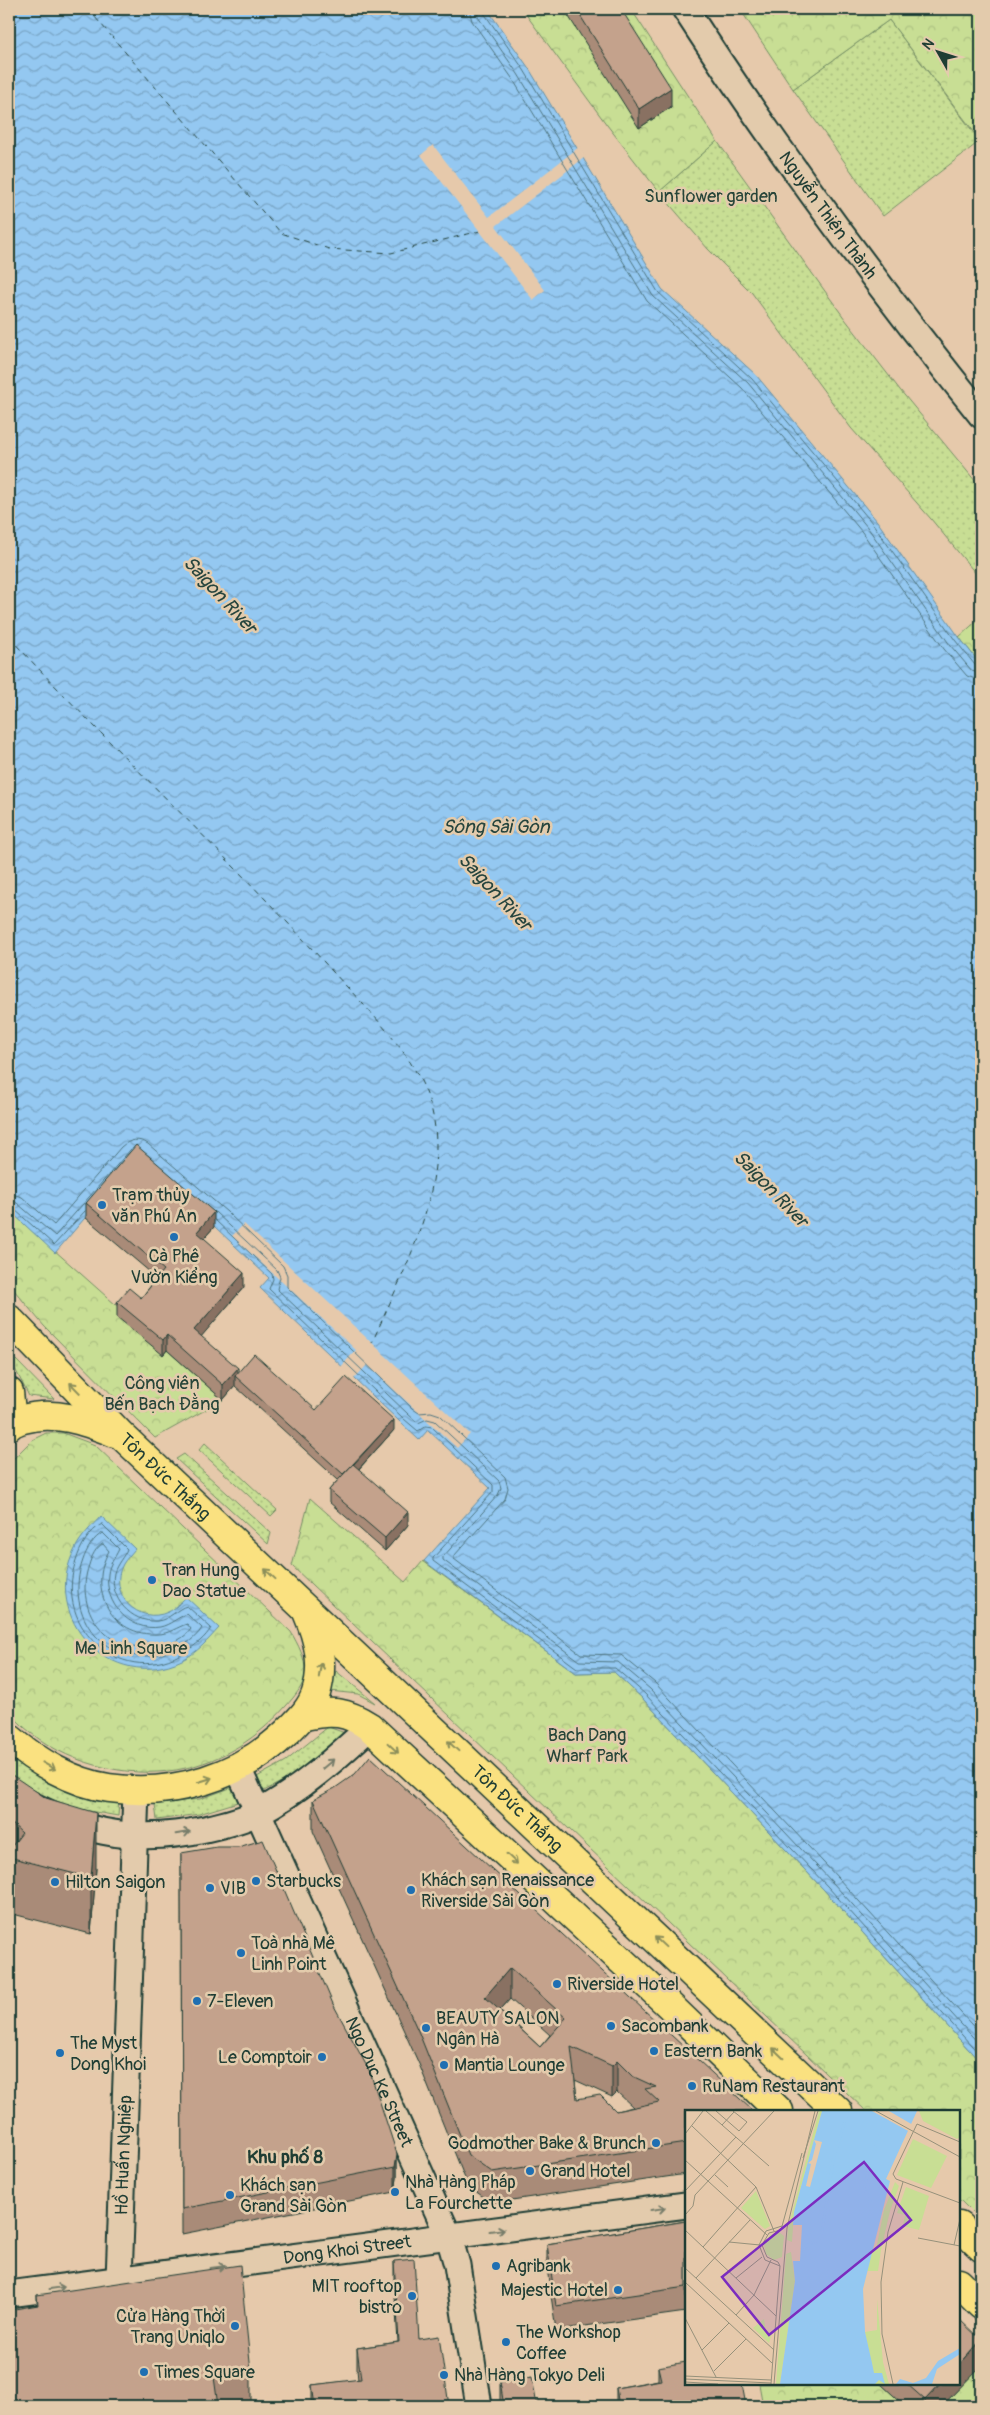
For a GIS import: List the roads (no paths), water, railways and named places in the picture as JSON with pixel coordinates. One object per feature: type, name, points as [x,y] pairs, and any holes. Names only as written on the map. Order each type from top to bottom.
[{"type":"main road","name":"Tôn Đức Thắng","points":[[9,1319],[121,1435],[306,1608]]},
{"type":"main road","points":[[9,1392],[10,1424],[33,1416],[62,1416],[89,1423],[121,1435]]},
{"type":"main road","points":[[9,1738],[28,1754],[56,1770],[83,1782],[107,1788],[136,1791],[170,1789],[206,1781],[238,1768],[262,1753],[304,1716],[316,1693],[321,1661],[316,1632],[306,1608]]},
{"type":"main road","name":"Tôn Ðức Thắng","points":[[306,1608],[837,2110]]},
{"type":"main road","points":[[304,1716],[328,1711],[352,1715],[370,1727],[667,2003],[778,2110]]},
{"type":"main road","points":[[960,2227],[981,2247]]},
{"type":"main road","points":[[960,2284],[981,2305]]},
{"type":"street","name":"Nguyễn Thiện Thành","points":[[685,9],[791,165],[916,334],[981,415]]},
{"type":"street","points":[[9,1793],[37,1809],[100,1832],[135,1837],[183,1834],[224,1824],[258,1812],[309,1779],[370,1727]]},
{"type":"street","name":"Ngo Duc Ke Street","points":[[238,1768],[449,2238],[457,2265],[479,2406]]},
{"type":"street","name":"Hồ Huấn Nghiệp","points":[[119,2280],[136,1791]]},
{"type":"street","name":"Dong Khoi Street","points":[[9,2294],[449,2238],[685,2205]]},
{"type":"water","name":"Sông Sài Gòn","points":[[9,9],[487,9],[528,67],[662,289],[756,375],[877,521],[981,665],[981,2063],[824,1890],[642,1698],[614,1672],[576,1673],[424,1561],[490,1488],[428,1430],[419,1440],[400,1422],[260,1288],[269,1278],[214,1226],[136,1158],[55,1253],[9,1210]]},
{"type":"water","points":[[101,1516],[135,1549],[123,1564],[119,1575],[119,1586],[122,1596],[128,1604],[136,1611],[157,1615],[171,1611],[186,1597],[219,1628],[193,1654],[182,1660],[156,1668],[130,1667],[107,1658],[88,1643],[74,1623],[67,1600],[66,1575],[77,1544]]},
{"type":"place","name":"Trạm thủy văn Phú An","points":[[102,1205]]},
{"type":"place","name":"Cà Phê Vườn Kiểng","points":[[174,1237]]},
{"type":"place","name":"Tran Hung Dao Statue","points":[[152,1580]]},
{"type":"place","name":"Starbucks","points":[[256,1881]]},
{"type":"place","name":"Hilton Saigon","points":[[55,1882]]},
{"type":"place","name":"VIB","points":[[210,1888]]},
{"type":"place","name":"Khách sạn Renaissance Riverside Sài Gòn","points":[[411,1890]]},
{"type":"place","name":"Toà nhà Mê Linh Point","points":[[241,1953]]},
{"type":"place","name":"Riverside Hotel","points":[[557,1984]]},
{"type":"place","name":"7-Eleven","points":[[197,2001]]},
{"type":"place","name":"Sacombank","points":[[611,2026]]},
{"type":"place","name":"BEAUTY SALON Ngân Hà","points":[[426,2028]]},
{"type":"place","name":"Eastern Bank","points":[[654,2051]]},
{"type":"place","name":"The Myst Dong Khoi","points":[[60,2053]]},
{"type":"place","name":"Le Comptoir","points":[[322,2057]]},
{"type":"place","name":"Mantia Lounge","points":[[444,2065]]},
{"type":"place","name":"RuNam Restaurant","points":[[692,2086]]},
{"type":"place","name":"Godmother Bake & Brunch","points":[[656,2143]]},
{"type":"place","name":"Grand Hotel","points":[[530,2171]]},
{"type":"place","name":"Nhà Hàng Pháp La Fourchette","points":[[395,2192]]},
{"type":"place","name":"Khách sạn Grand Sài Gòn","points":[[230,2195]]},
{"type":"place","name":"Agribank","points":[[496,2266]]},
{"type":"place","name":"Majestic Hotel","points":[[618,2290]]},
{"type":"place","name":"MIT rooftop bistro","points":[[412,2296]]},
{"type":"place","name":"Cửa Hàng Thời Trang Uniqlo","points":[[235,2326]]},
{"type":"place","name":"The Workshop Coffee","points":[[506,2342]]},
{"type":"place","name":"Times Square","points":[[144,2372]]},
{"type":"place","name":"Nhà Hàng Tokyo Deli","points":[[444,2375]]},
{"type":"district","name":"Khu phố 8","points":[[285,2157]]},
{"type":"park label","name":"Sunflower garden","points":[[711,196]]},
{"type":"park label","name":"Công viên Bến Bạch Đằng","points":[[162,1394]]},
{"type":"park label","name":"Me Linh Square","points":[[131,1648]]},
{"type":"park label","name":"Bach Dang Wharf Park","points":[[587,1745]]},
{"type":"water label","name":"Saigon River","points":[[220,595]]},
{"type":"water label","name":"Saigon River","points":[[495,892]]},
{"type":"water label","name":"Saigon River","points":[[771,1189]]}]
